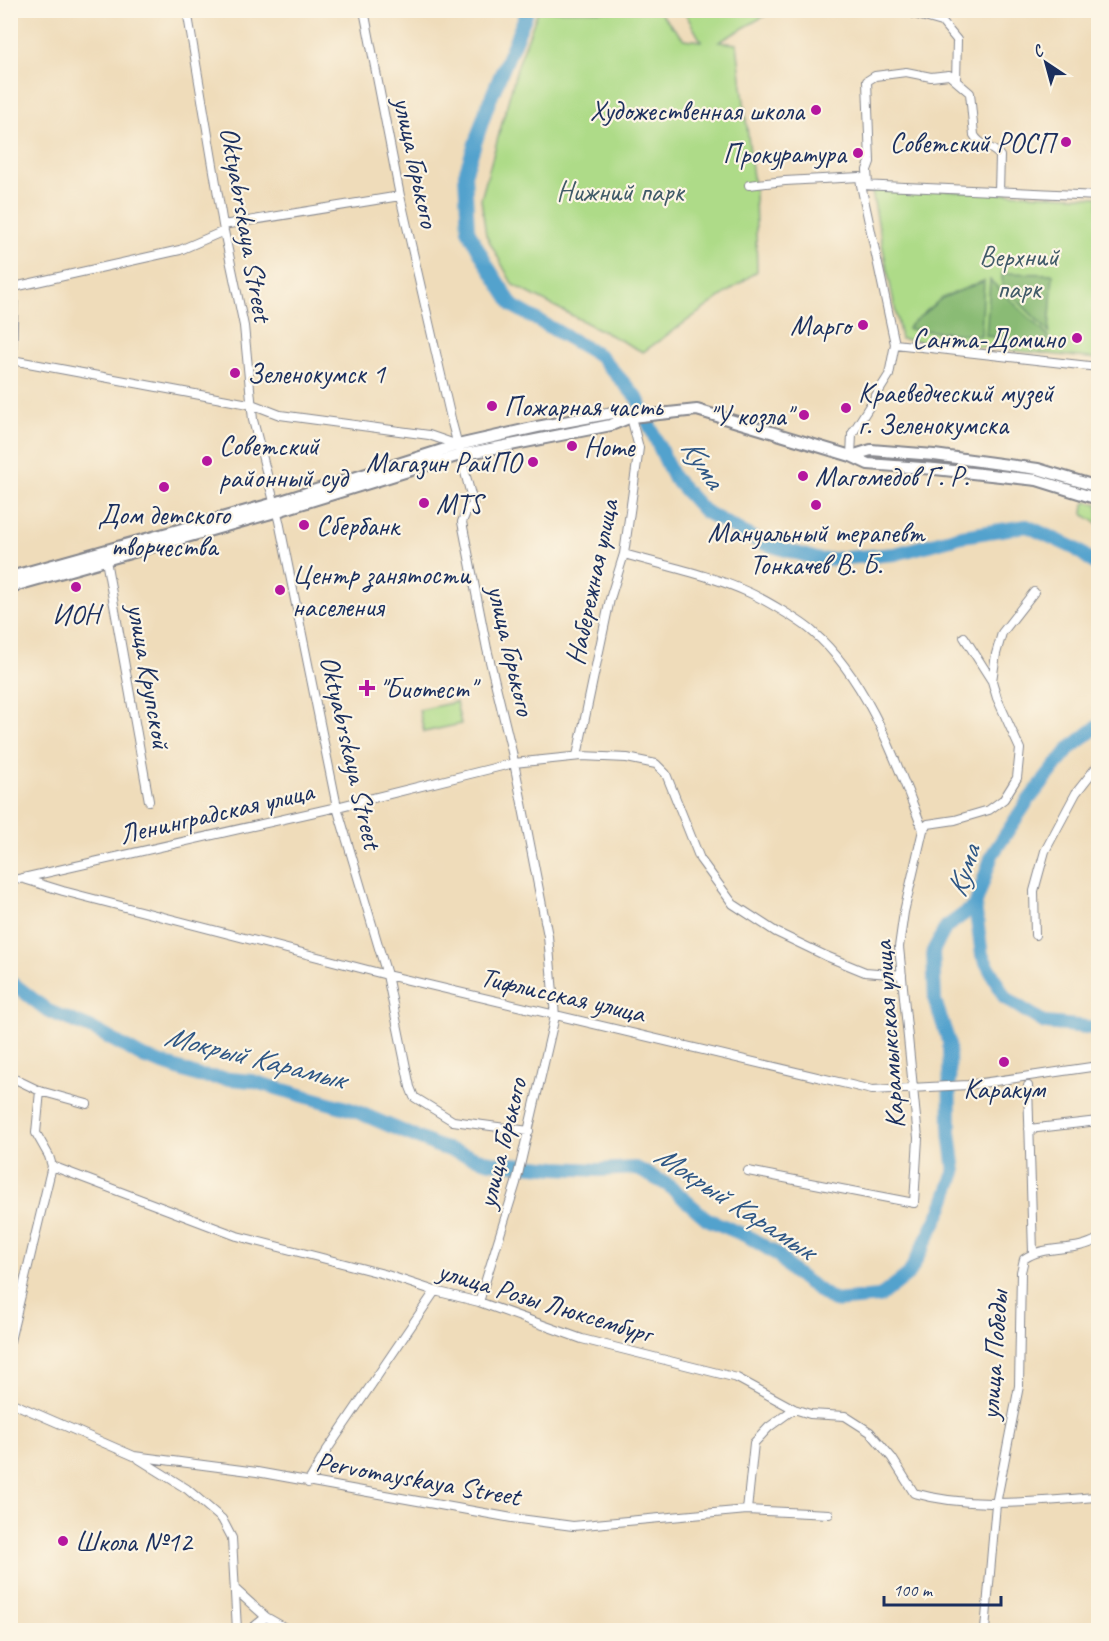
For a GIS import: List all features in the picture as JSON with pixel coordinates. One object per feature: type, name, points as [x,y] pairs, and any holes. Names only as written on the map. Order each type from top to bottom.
[{"type":"street","name":"Oktyabrskaya Street","points":[[187,10],[224,228],[244,326],[251,404],[276,507],[337,807],[387,975],[410,1087],[414,1097],[453,1121],[529,1131]]},
{"type":"street","name":"улица Горького","points":[[364,10],[400,196],[473,505],[467,510],[462,522],[487,649],[514,763],[548,936],[555,1016],[516,1184],[480,1302]]},
{"type":"street","points":[[910,10],[914,14],[942,22],[957,39],[956,81]]},
{"type":"street","points":[[851,456],[852,434],[889,375],[895,344],[865,185],[870,162],[867,81],[875,76],[906,72],[931,77],[950,75],[970,93],[976,140],[1000,156],[999,191]]},
{"type":"street","points":[[750,185],[860,177],[865,185]]},
{"type":"street","points":[[865,185],[1098,196]]},
{"type":"street","points":[[14,287],[180,250],[224,228],[400,196]]},
{"type":"street","points":[[10,261],[14,287],[12,360],[251,404],[280,416],[429,435],[459,450]]},
{"type":"street","points":[[895,344],[1098,367]]},
{"type":"street","points":[[10,587],[106,560],[537,427],[613,413],[631,417],[698,410],[851,456],[868,464],[1036,480],[1098,499]]},
{"type":"street","name":"Набережная улица","points":[[577,756],[610,599],[624,554],[639,448],[631,417]]},
{"type":"street","points":[[851,456],[871,450],[934,455],[1038,470],[1098,487]]},
{"type":"street","points":[[10,577],[276,507]]},
{"type":"street","points":[[624,554],[720,581],[752,594],[813,631],[842,664],[868,702],[890,746],[923,830],[928,824],[955,820],[989,810],[1004,799],[1017,778],[1020,749],[997,698],[992,681],[964,637]]},
{"type":"street","name":"улица Крупской","points":[[106,560],[149,801]]},
{"type":"street","points":[[992,681],[1002,633],[1034,592]]},
{"type":"street","name":"Ленинградская улица","points":[[10,881],[337,807],[514,763],[577,756],[627,758],[656,764],[666,774],[700,859],[733,904],[776,932],[826,956],[866,972],[902,975]]},
{"type":"street","points":[[1035,935],[1034,891],[1046,851],[1076,792],[1098,765]]},
{"type":"street","name":"Карамыкская улица","points":[[748,1171],[914,1203],[918,1138],[899,947],[904,912],[923,830]]},
{"type":"street","name":"Тифлисская улица","points":[[24,879],[387,975],[872,1090],[968,1085],[1098,1066]]},
{"type":"street","points":[[15,1079],[40,1091],[87,1104]]},
{"type":"street","name":"улица Победы","points":[[985,1630],[996,1504],[1019,1386],[1021,1270],[1024,1258],[1033,1253],[1028,1086]]},
{"type":"street","points":[[10,1341],[52,1166],[36,1133],[40,1091]]},
{"type":"street","points":[[1029,1129],[1098,1121]]},
{"type":"street","name":"улица Розы Люксембург","points":[[52,1166],[237,1236],[384,1274],[435,1292],[480,1302],[582,1339],[737,1378],[794,1409],[810,1414],[845,1416],[870,1432],[892,1458],[914,1493],[933,1498],[996,1504],[1098,1497]]},
{"type":"street","points":[[1033,1253],[1079,1248],[1098,1239]]},
{"type":"street","points":[[308,1483],[327,1450],[435,1292]]},
{"type":"street","name":"Pervomayskaya Street","points":[[10,1402],[134,1456],[257,1473],[573,1526],[747,1510],[829,1514]]},
{"type":"street","points":[[747,1510],[754,1443],[769,1427],[794,1409]]},
{"type":"street","points":[[134,1456],[187,1489],[222,1519],[232,1538],[237,1630]]},
{"type":"street","points":[[236,1590],[266,1617],[288,1630]]},
{"type":"street","points":[[250,1630],[266,1617]]},
{"type":"green space","name":"Нижний парк","points":[[538,11],[658,11],[684,39],[701,41],[684,11],[773,11],[719,42],[737,44],[755,194],[757,271],[643,352],[513,285],[486,235],[481,199],[518,65]]},
{"type":"green space","name":"Верхний парк","points":[[871,187],[1098,197],[1098,359],[901,339]]},
{"type":"green space","points":[[1002,273],[1053,274],[1049,332],[1002,285]]},
{"type":"green space","points":[[990,280],[1048,336],[1047,344],[986,336]]},
{"type":"green space","points":[[984,281],[981,336],[908,329],[942,298]]},
{"type":"green space","points":[[1087,502],[1098,504],[1098,524],[1083,514],[1084,504]]},
{"type":"green space","points":[[456,702],[461,724],[424,732],[419,710]]},
{"type":"waterway","name":"Кума","points":[[528,10],[487,107],[465,174],[468,230],[513,306],[600,356],[637,398],[673,477],[704,511],[762,543],[820,560],[895,554],[962,536],[1027,526],[1076,549],[1098,566]]},
{"type":"waterway","name":"Кума","points":[[1098,726],[1070,748],[1027,802],[992,855],[975,906],[982,955],[1005,998],[1045,1023],[1098,1028]]},
{"type":"waterway","name":"Мокрый Карамык","points":[[10,985],[15,985],[48,1011],[95,1030],[143,1057],[199,1076],[252,1081],[353,1110],[437,1146],[490,1162],[599,1170],[636,1168],[668,1185],[707,1219],[749,1237],[778,1255],[793,1272],[834,1301],[879,1297],[909,1274],[941,1211],[955,1172],[950,1132],[949,1042],[935,1001],[933,951],[946,927],[975,906]]},
{"type":"place","name":"Художественная школа","points":[[816,110]]},
{"type":"place","name":"Советский РОСП","points":[[1066,142]]},
{"type":"place","name":"Прокуратура","points":[[858,153]]},
{"type":"place","name":"Марго","points":[[863,325]]},
{"type":"place","name":"Санта-Домино","points":[[1077,338]]},
{"type":"place","name":"Зеленокумск 1","points":[[235,373]]},
{"type":"place","name":"Пожарная часть","points":[[492,406]]},
{"type":"place","name":"Краеведческий музей г. Зеленокумска","points":[[846,408]]},
{"type":"place","name":"\"У козла\"","points":[[804,415]]},
{"type":"place","name":"Home","points":[[572,446]]},
{"type":"place","name":"Советский районный суд","points":[[207,461]]},
{"type":"place","name":"Магазин РайПО","points":[[533,462]]},
{"type":"place","name":"Магомедов Г. Р.","points":[[803,476]]},
{"type":"place","name":"Дом детского творчества","points":[[164,487]]},
{"type":"place","name":"MTS","points":[[424,503]]},
{"type":"place","name":"Мануальный терапевт Тонкачев В. Б.","points":[[816,505]]},
{"type":"place","name":"Сбербанк","points":[[304,525]]},
{"type":"place","name":"ИОН","points":[[76,587]]},
{"type":"place","name":"Центр занятости населения","points":[[280,590]]},
{"type":"place","name":"\"Биотест\"","points":[[367,688]]},
{"type":"place","name":"Каракум","points":[[1004,1062]]},
{"type":"place","name":"Школа №12","points":[[63,1541]]}]
